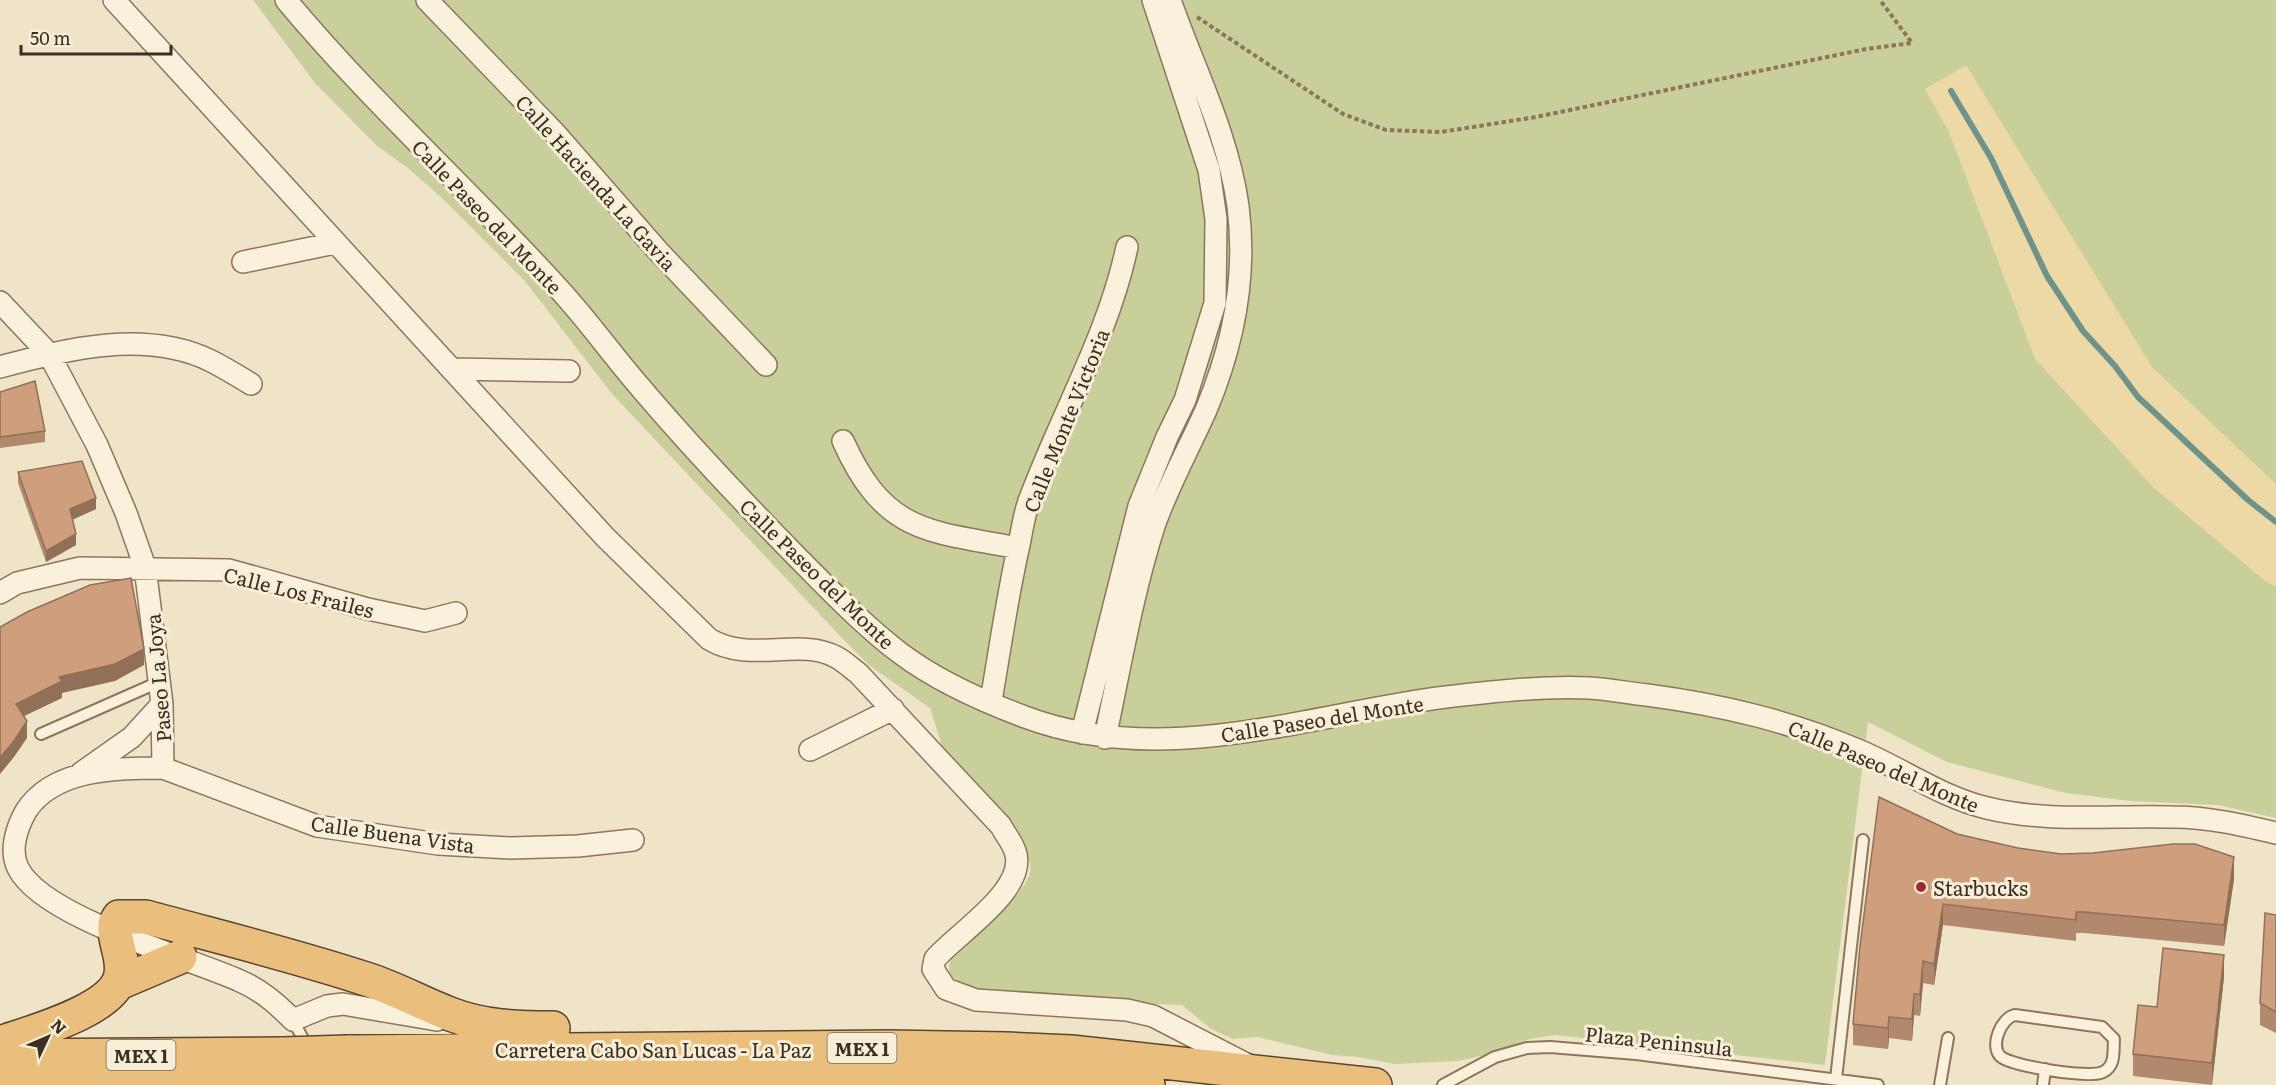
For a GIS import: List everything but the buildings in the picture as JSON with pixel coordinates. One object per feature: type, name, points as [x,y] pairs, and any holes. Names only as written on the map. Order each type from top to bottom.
[{"type":"highway","points":[[119,983],[122,963],[114,931],[119,917],[146,916],[368,979],[449,1014],[511,1028],[760,1032],[887,1047]]},
{"type":"highway","points":[[0,1043],[95,1006],[119,983],[180,957]]},
{"type":"highway","name":"Carretera Cabo San Lucas - La Paz","points":[[0,1084],[291,1073],[348,1065],[887,1047],[1071,1052],[1376,1085]]},
{"type":"highway","name":"Carretera Cabo San Lucas - La Paz","points":[[0,1056],[291,1073]]},
{"type":"highway","name":"Carretera Cabo San Lucas - La Paz","points":[[348,1065],[407,1082],[778,1081],[1031,1077],[1148,1085]]},
{"type":"street","points":[[114,0],[605,537],[709,639],[722,647],[737,651],[815,651],[835,656],[858,673],[1001,826],[1016,852],[1017,871],[1007,890],[935,959],[933,969],[946,989],[976,1000],[1127,1010],[1153,1016],[1263,1073]]},
{"type":"street","name":"Calle Paseo del Monte","points":[[288,0],[383,110],[503,229],[564,294],[639,386],[761,520],[846,606],[904,656],[946,682],[1027,718],[1105,738],[1156,741],[1274,729],[1438,698],[1590,688],[1697,702],[1807,729],[1870,755],[1938,791],[1978,806],[2022,816],[2070,819],[2174,817],[2224,820],[2276,833]]},
{"type":"street","name":"Calle Hacienda La Gavia","points":[[427,0],[554,132],[658,251],[766,365]]},
{"type":"street","points":[[1082,733],[1139,506],[1162,447],[1185,400],[1215,303],[1216,219],[1209,170],[1165,0]]},
{"type":"street","points":[[1105,738],[1155,525],[1206,408],[1230,344],[1238,299],[1240,255],[1238,207],[1224,141],[1165,0]]},
{"type":"street","points":[[243,262],[335,243]]},
{"type":"street","name":"Calle Monte Victoria","points":[[991,702],[1028,504],[1062,417],[1101,334],[1119,287],[1127,247]]},
{"type":"street","name":"Paseo La Joya","points":[[0,302],[49,354],[97,445],[126,513],[145,567],[162,704],[163,768],[124,768],[76,777],[51,786],[33,802],[18,824],[14,845],[17,867],[32,886],[52,900],[114,931],[240,980],[260,991],[293,1020]]},
{"type":"street","points":[[0,367],[49,354],[132,344],[168,348],[209,360],[251,384]]},
{"type":"street","points":[[451,369],[569,371]]},
{"type":"street","points":[[1185,400],[1206,408]]},
{"type":"street","points":[[843,441],[855,468],[878,497],[899,518],[940,533],[1018,548]]},
{"type":"street","name":"Calle Los Frailes","points":[[0,593],[17,583],[80,568],[145,567],[229,570],[368,609],[425,621],[456,613]]},
{"type":"street","points":[[76,777],[132,737],[162,704]]},
{"type":"street","points":[[810,750],[893,709]]},
{"type":"street","name":"Calle Buena Vista","points":[[163,768],[317,826],[438,843],[511,848],[578,846],[633,840]]},
{"type":"street","points":[[293,1020],[327,1006],[343,1004],[481,1026],[511,1028]]},
{"type":"lane","points":[[41,734],[159,682]]},
{"type":"lane","points":[[1836,1079],[1863,840]]},
{"type":"lane","points":[[2010,1016],[2102,1027],[2112,1035],[2113,1061],[2105,1071],[2095,1074],[2044,1069],[2007,1061],[1998,1054],[2001,1025],[2010,1016]]},
{"type":"lane","points":[[291,1073],[303,1039],[293,1020]]},
{"type":"lane","points":[[1940,1085],[1948,1038]]},
{"type":"lane","name":"Plaza Peninsula","points":[[1443,1085],[1495,1057],[1527,1048],[1550,1047],[1636,1054],[1878,1085]]},
{"type":"lane","points":[[2043,1085],[2044,1069]]},
{"type":"path","points":[[1165,0],[1236,41],[1343,114],[1386,130],[1441,132],[1536,117],[1866,49],[1912,43],[1880,0]]},
{"type":"green space","points":[[253,0],[2276,0],[2276,818],[2218,805],[2130,801],[2066,793],[1947,762],[1868,722],[1825,1065],[1555,1035],[1530,1039],[1494,1053],[1458,1061],[1395,1064],[1332,1055],[1258,1037],[1233,1039],[1211,1029],[1182,1005],[1026,999],[957,986],[949,969],[954,952],[1019,893],[1030,873],[1030,867],[1025,850],[944,752],[930,708],[870,666],[844,640],[613,395],[524,280],[444,200],[408,168],[377,146],[315,83]]},
{"type":"sand","points":[[1966,65],[2152,367],[2276,484],[2276,587],[2264,580],[2154,488],[2035,359],[1949,132],[1925,89]]},
{"type":"waterway","points":[[1951,91],[1991,158],[2047,276],[2083,331],[2115,366],[2138,397],[2248,500],[2276,522]]},
{"type":"place","name":"Starbucks","points":[[1921,887]]}]
